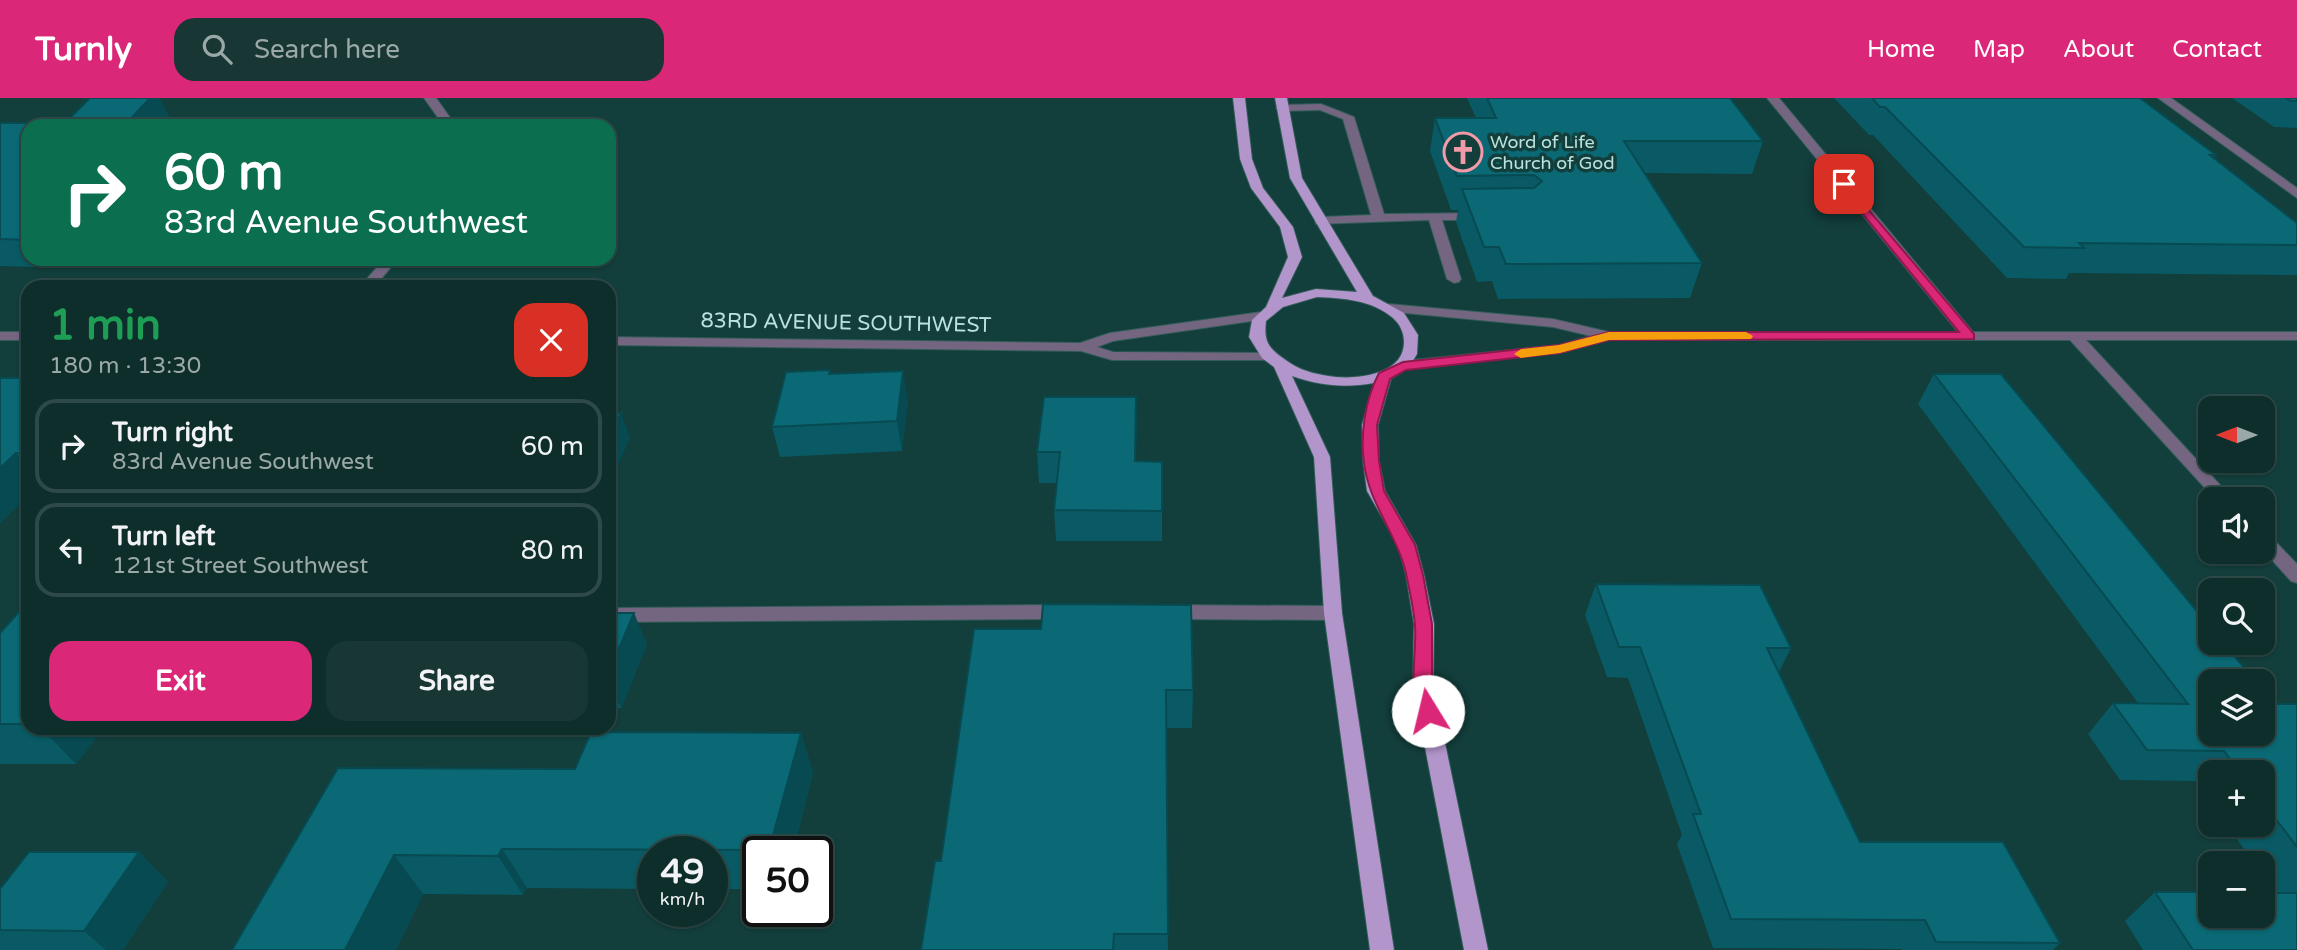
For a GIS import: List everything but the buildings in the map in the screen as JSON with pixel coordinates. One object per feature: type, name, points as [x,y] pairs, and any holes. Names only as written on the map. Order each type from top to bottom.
[{"type":"main road","points":[[1240,98],[1246,159],[1257,188],[1286,227],[1295,257],[1255,329],[1257,343],[1273,362],[1322,457],[1333,613],[1382,950]]},
{"type":"main road","points":[[1281,103],[1296,177],[1367,298]]},
{"type":"main road","points":[[1267,311],[1292,297],[1316,293],[1367,298],[1389,308],[1406,321],[1414,336],[1413,352],[1403,366],[1384,376],[1343,383],[1300,376],[1273,362]]},
{"type":"main road","points":[[1384,376],[1370,425],[1376,491],[1407,545],[1415,575],[1424,624],[1423,685],[1476,950]]},
{"type":"street","points":[[430,98],[445,119]]},
{"type":"street","points":[[1773,98],[1969,336]]},
{"type":"street","points":[[2164,98],[2297,194]]},
{"type":"street","points":[[1281,103],[1321,107],[1348,117],[1379,219]]},
{"type":"street","points":[[1434,216],[1454,279]]},
{"type":"street","points":[[1321,221],[1500,216]]},
{"type":"street","points":[[373,280],[385,266]]},
{"type":"street","points":[[1389,308],[1553,323],[1609,336],[2297,336]]},
{"type":"street","name":"83RD AVENUE SOUTHWEST","points":[[1082,348],[1110,337],[1267,311]]},
{"type":"street","points":[[0,336],[21,336]]},
{"type":"street","points":[[1403,366],[1560,349],[1609,336]]},
{"type":"street","points":[[2075,337],[2214,487]]},
{"type":"street","name":"83RD AVENUE SOUTHWEST","points":[[616,341],[1082,348],[1112,356],[1273,362]]},
{"type":"street","points":[[2275,552],[2297,576]]},
{"type":"street","points":[[616,615],[1076,612]]},
{"type":"street","points":[[1155,612],[1333,613]]},
{"type":"slow traffic","points":[[1521,354],[1560,349],[1609,336],[1746,336]]},
{"type":"place","name":"Word of Life Church of God","points":[[1463,152]]},
{"type":"route","points":[[1428,711],[1423,685],[1424,624],[1415,575],[1407,545],[1376,491],[1371,461],[1370,425],[1384,376],[1403,366],[1560,349],[1609,336],[1969,336],[1844,184]]}]
